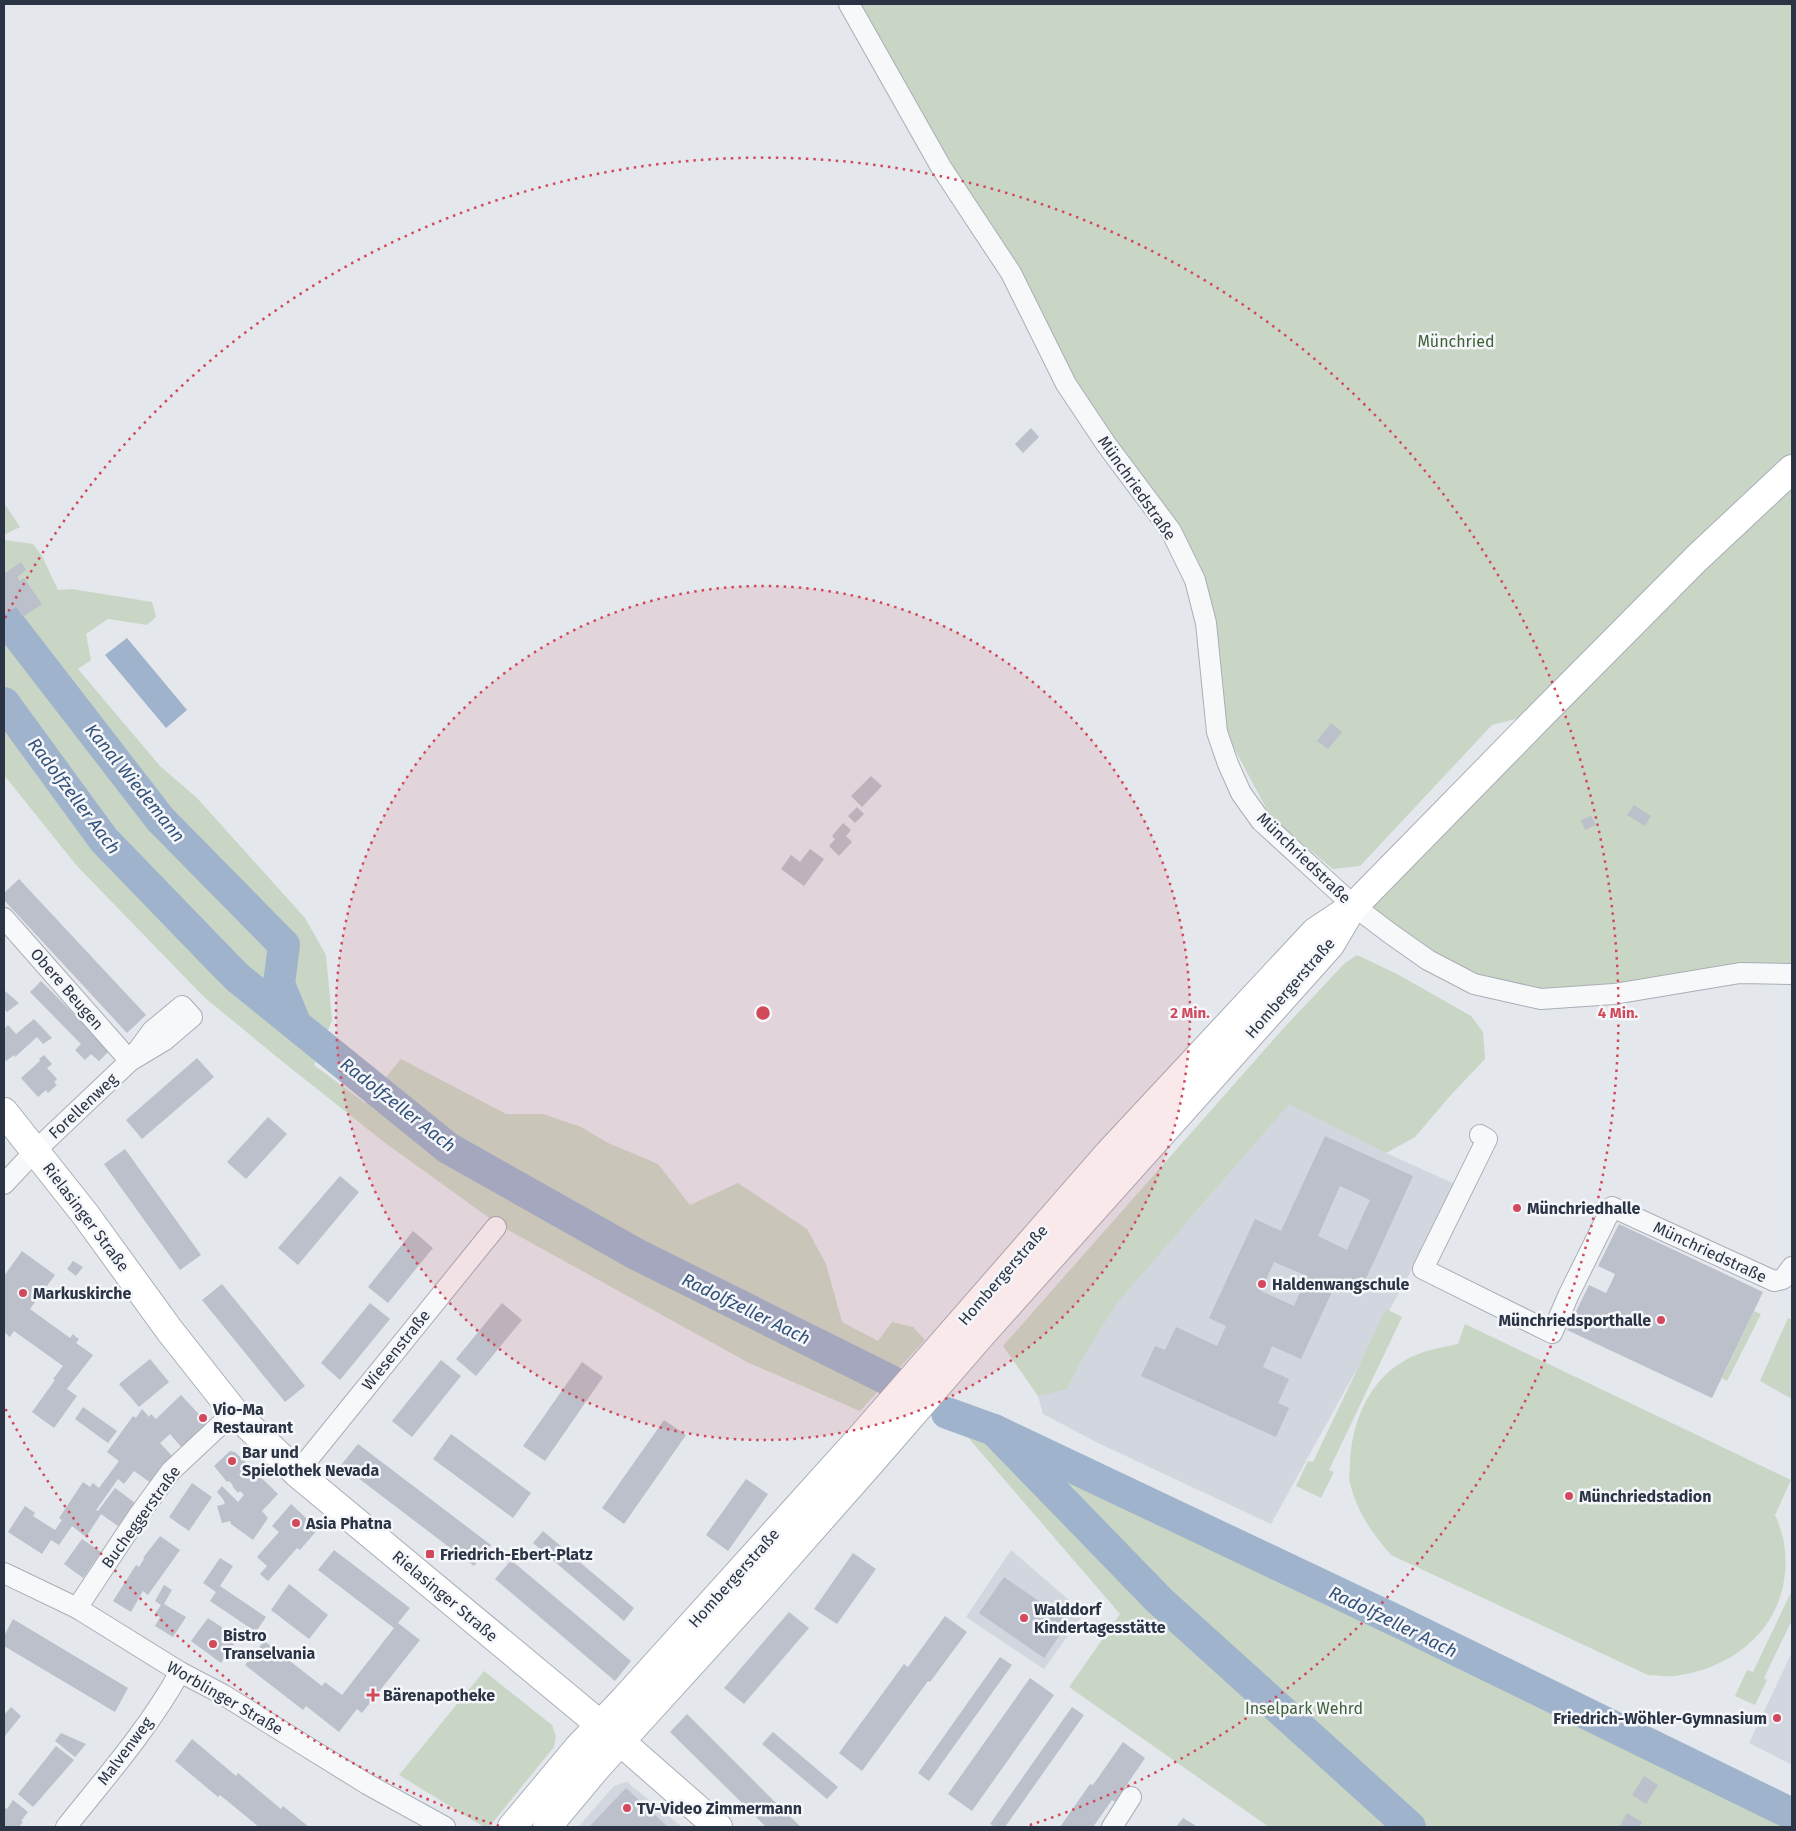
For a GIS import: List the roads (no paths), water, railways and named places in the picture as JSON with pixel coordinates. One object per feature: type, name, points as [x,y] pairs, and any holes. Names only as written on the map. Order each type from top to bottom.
[{"type":"main road","name":"Hombergerstraße","points":[[621,1742],[955,1347],[1109,1153],[1308,939],[1315,932],[1354,906],[1698,558],[1792,469]]},
{"type":"main road","name":"Rielasinger Straße","points":[[4,1112],[36,1150],[170,1331],[234,1412],[297,1472],[600,1724],[718,1827]]},
{"type":"main road","name":"Hombergerstraße","points":[[600,1724],[872,1443]]},
{"type":"main road","points":[[512,1827],[600,1724]]},
{"type":"main road","points":[[547,1827],[621,1742]]},
{"type":"street","name":"Münchriedstraße","points":[[849,4],[941,167],[1010,273],[1066,384],[1106,444],[1171,531],[1195,580],[1206,623],[1217,732],[1241,793],[1262,821],[1354,906],[1428,960],[1474,984],[1541,999],[1614,994],[1740,973],[1792,974]]},
{"type":"street","name":"Obere Beugen","points":[[4,918],[130,1061]]},
{"type":"street","name":"Forellenweg","points":[[4,1184],[36,1150],[130,1061]]},
{"type":"street","name":"Münchriedstraße","points":[[1480,1135],[1487,1140],[1423,1268],[1552,1333],[1612,1207],[1774,1281],[1783,1279],[1792,1267]]},
{"type":"street","name":"Wiesenstraße","points":[[297,1472],[496,1227]]},
{"type":"street","name":"Bucheggerstraße","points":[[76,1608],[171,1471],[234,1412]]},
{"type":"street","name":"Worblinger Straße","points":[[6,1579],[76,1608],[180,1672],[222,1694],[367,1784],[445,1827]]},
{"type":"street","name":"Malvenweg","points":[[66,1827],[134,1740],[171,1688],[180,1672]]},
{"type":"street","points":[[1112,1827],[1130,1797]]},
{"type":"water","points":[[127,638],[187,710],[166,728],[105,655]]},
{"type":"waterway","name":"Kanal Wiedemann","points":[[4,617],[160,819],[284,945],[279,984],[295,1023]]},
{"type":"waterway","name":"Radolfzeller Aach","points":[[4,703],[104,840],[226,966],[238,978],[448,1148],[636,1254],[891,1381]]},
{"type":"waterway","name":"Radolfzeller Aach","points":[[947,1413],[994,1430],[1159,1600],[1410,1827]]},
{"type":"waterway","name":"Radolfzeller Aach","points":[[994,1430],[1397,1621],[1792,1814]]},
{"type":"place","name":"Münchriedhalle","points":[[1517,1208]]},
{"type":"place","name":"Haldenwangschule","points":[[1262,1284]]},
{"type":"place","name":"Markuskirche","points":[[23,1293]]},
{"type":"place","name":"Münchriedsporthalle","points":[[1661,1320]]},
{"type":"place","name":"Vio-Ma Restaurant","points":[[203,1418]]},
{"type":"place","name":"Bar und Spielothek Nevada","points":[[232,1461]]},
{"type":"place","name":"Münchriedstadion","points":[[1569,1496]]},
{"type":"place","name":"Asia Phatna","points":[[296,1523]]},
{"type":"place","name":"Friedrich-Ebert-Platz","points":[[430,1554]]},
{"type":"place","name":"Walddorf Kindertagesstätte","points":[[1024,1618]]},
{"type":"place","name":"Bistro Transelvania","points":[[213,1644]]},
{"type":"place","name":"Bärenapotheke","points":[[373,1695]]},
{"type":"place","name":"Friedrich-Wöhler-Gymnasium","points":[[1777,1718]]},
{"type":"place","name":"TV-Video Zimmermann","points":[[627,1808]]},
{"type":"park label","name":"Münchried","points":[[1456,341]]},
{"type":"park label","name":"Inselpark Wehrd","points":[[1304,1708]]}]
